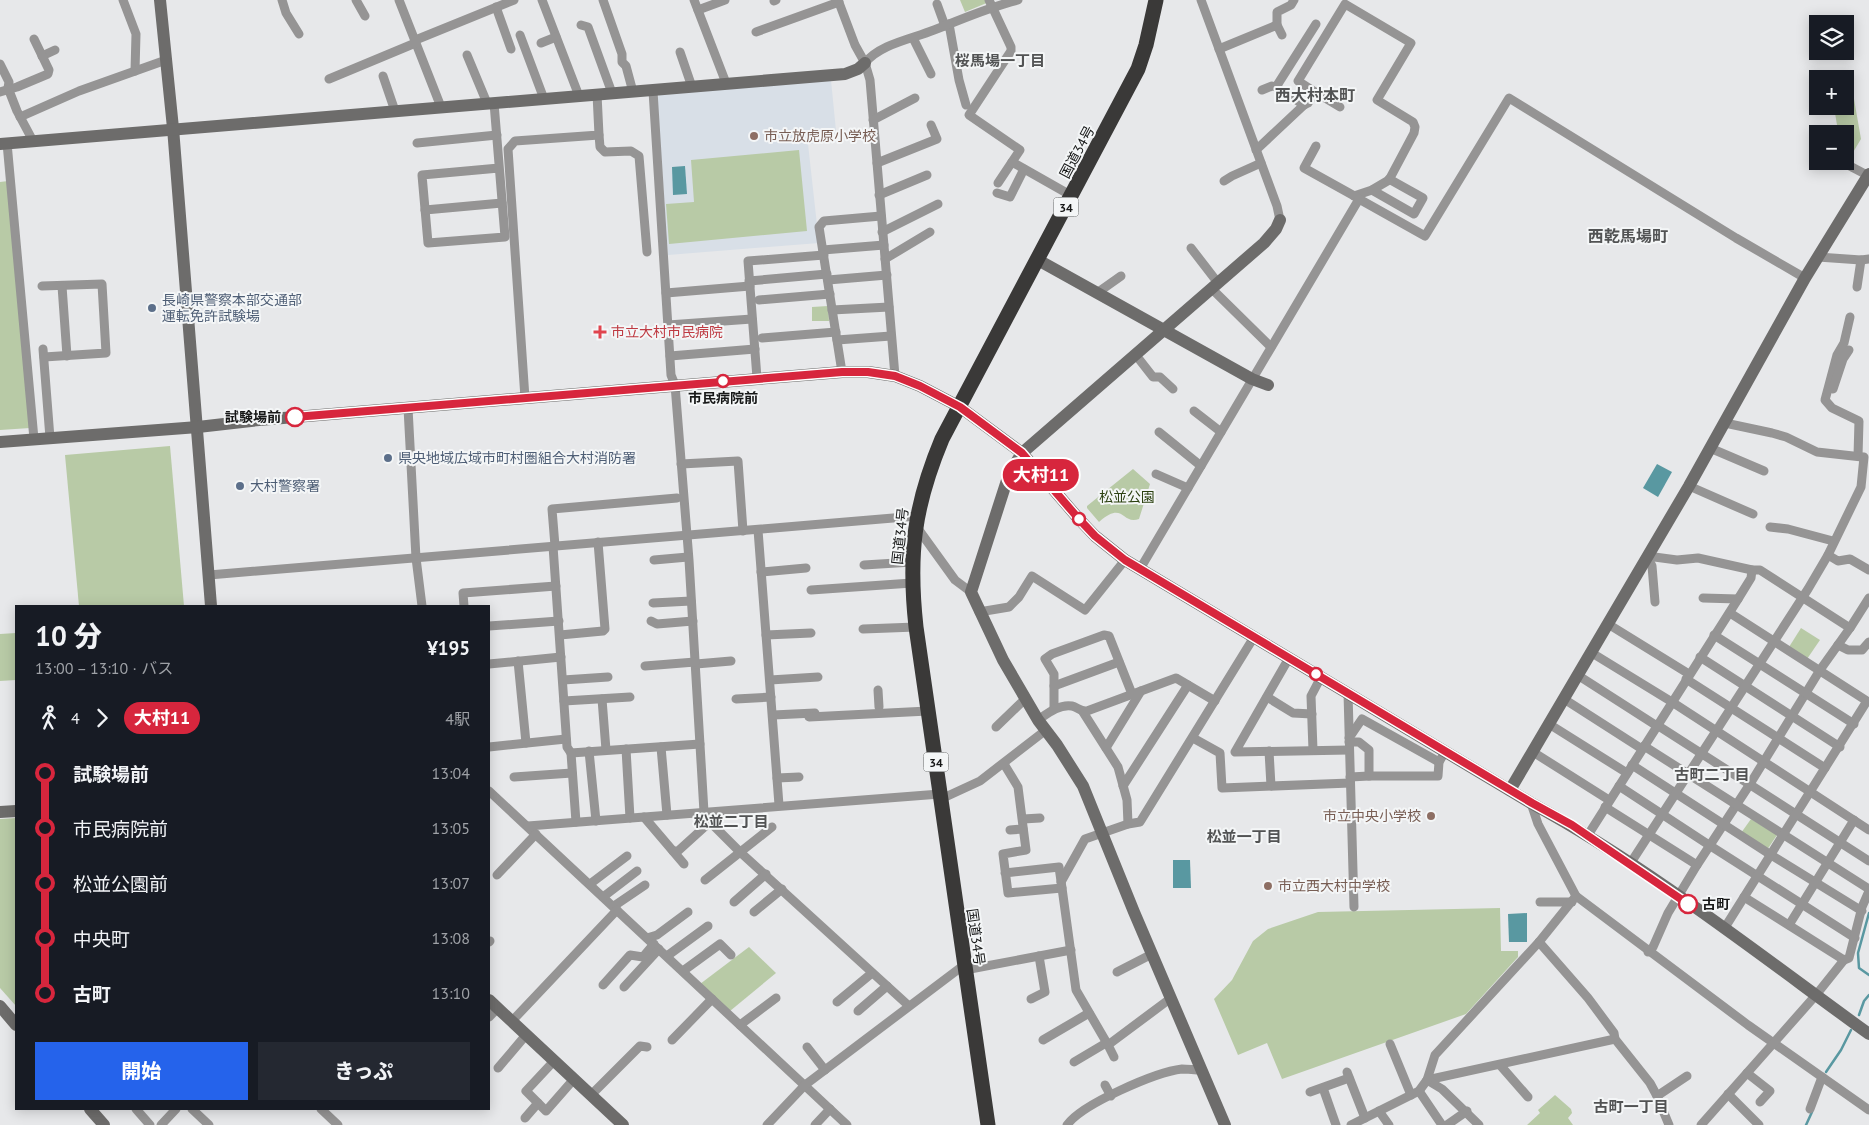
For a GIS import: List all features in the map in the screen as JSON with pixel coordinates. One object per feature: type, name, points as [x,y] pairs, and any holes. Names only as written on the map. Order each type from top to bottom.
[{"type":"highway","name":"国道34号","points":[[991,1124],[964,967],[916,626],[912,562],[916,521],[931,466],[942,439],[1138,69],[1156,0]]},
{"type":"street","points":[[123,0],[136,34],[136,71]]},
{"type":"street","points":[[160,0],[173,128],[211,605]]},
{"type":"street","points":[[282,0],[286,13],[300,34]]},
{"type":"street","points":[[356,0],[365,16]]},
{"type":"street","points":[[399,0],[441,107]]},
{"type":"street","points":[[329,79],[377,55],[413,44],[418,39],[514,0]]},
{"type":"street","points":[[542,0],[579,96]]},
{"type":"street","points":[[603,0],[633,92]]},
{"type":"street","points":[[694,0],[726,83]]},
{"type":"street","points":[[698,10],[726,0]]},
{"type":"street","points":[[34,439],[4,143],[845,74],[858,69],[871,56],[947,25],[990,3],[1018,0]]},
{"type":"street","points":[[971,592],[1009,474],[1022,453],[1264,243],[1276,229],[1280,220],[1277,206],[1201,0]]},
{"type":"street","points":[[1282,35],[1277,25],[1277,12],[1291,5],[1294,0]]},
{"type":"street","points":[[756,32],[838,1],[855,45],[866,63],[870,80],[895,376]]},
{"type":"street","points":[[990,3],[1012,47],[1012,51],[969,115],[1020,150],[998,183]]},
{"type":"street","points":[[937,4],[947,25],[958,80],[966,105]]},
{"type":"street","points":[[1140,569],[1271,347],[1356,198],[1389,179],[1414,133],[1415,127],[1413,122],[1377,100],[1411,43],[1345,4],[1298,81],[1340,107]]},
{"type":"street","points":[[496,8],[511,49]]},
{"type":"street","points":[[1262,90],[1274,87],[1316,24]]},
{"type":"street","points":[[581,25],[588,27],[612,93]]},
{"type":"street","points":[[1219,49],[1254,39],[1277,25]]},
{"type":"street","points":[[520,36],[544,99]]},
{"type":"street","points":[[541,43],[556,37]]},
{"type":"street","points":[[913,38],[931,74]]},
{"type":"street","points":[[4,90],[17,87],[48,74],[49,70],[34,39]]},
{"type":"street","points":[[42,56],[55,50]]},
{"type":"street","points":[[680,52],[692,87]]},
{"type":"street","points":[[466,54],[490,103],[497,135],[505,237],[428,243],[422,174],[499,168]]},
{"type":"street","points":[[20,117],[79,91],[166,60]]},
{"type":"street","points":[[0,64],[9,82],[4,90]]},
{"type":"street","points":[[1274,87],[1278,75]]},
{"type":"street","points":[[383,76],[395,111]]},
{"type":"street","points":[[1274,87],[1304,105]]},
{"type":"street","points":[[4,90],[33,141]]},
{"type":"street","points":[[653,91],[671,375],[675,385],[696,663],[704,812],[710,822],[740,852],[909,1006]]},
{"type":"street","points":[[1256,150],[1308,103],[1315,92]]},
{"type":"street","points":[[597,94],[600,147],[605,152],[631,151],[639,156],[647,252]]},
{"type":"street","points":[[873,120],[915,98]]},
{"type":"street","points":[[1316,146],[1304,168],[1425,236],[1509,98],[1736,238],[1805,278]]},
{"type":"street","points":[[877,163],[936,139],[931,125]]},
{"type":"street","points":[[418,143],[497,135]]},
{"type":"street","points":[[525,398],[508,149],[514,141],[600,135]]},
{"type":"street","points":[[1012,162],[1072,196]]},
{"type":"street","points":[[1224,181],[1261,163]]},
{"type":"street","points":[[1510,790],[1579,676],[1689,486],[1805,278],[1869,175],[1854,168]]},
{"type":"street","points":[[997,193],[1010,197],[1024,169]]},
{"type":"street","points":[[879,195],[927,175]]},
{"type":"street","points":[[1372,190],[1414,214],[1423,198],[1389,179]]},
{"type":"street","points":[[425,210],[502,203]]},
{"type":"street","points":[[882,232],[938,204]]},
{"type":"street","points":[[842,372],[819,227],[824,221],[881,216]]},
{"type":"street","points":[[885,259],[930,232]]},
{"type":"street","points":[[757,378],[748,261],[884,245]]},
{"type":"street","points":[[1191,248],[1215,286],[1271,347]]},
{"type":"street","points":[[1818,257],[1865,260],[1857,287]]},
{"type":"street","points":[[1038,260],[1252,379],[1268,385]]},
{"type":"street","points":[[666,293],[828,277],[886,276]]},
{"type":"street","points":[[1097,293],[1121,276]]},
{"type":"street","points":[[42,286],[102,284],[103,289],[106,353],[67,356],[44,353],[50,438]]},
{"type":"street","points":[[62,286],[67,356]]},
{"type":"street","points":[[759,300],[830,294]]},
{"type":"street","points":[[832,310],[889,306]]},
{"type":"street","points":[[1825,400],[1837,355],[1844,343],[1850,317]]},
{"type":"street","points":[[668,325],[752,318]]},
{"type":"street","points":[[762,338],[891,336]]},
{"type":"street","points":[[670,356],[755,349]]},
{"type":"street","points":[[1825,400],[1834,387],[1843,359],[1849,350]]},
{"type":"street","points":[[1135,354],[1153,377],[1160,377],[1173,389]]},
{"type":"street","points":[[0,442],[198,427],[757,378],[842,372],[868,372],[895,376],[920,386],[960,407],[1022,453],[1095,536],[1125,560],[1348,693],[1442,757]]},
{"type":"street","points":[[1630,864],[1746,686],[1758,664],[1828,555],[1833,541],[1862,487],[1864,457],[1859,422],[1832,408],[1825,400]]},
{"type":"street","points":[[408,408],[416,558],[422,605]]},
{"type":"street","points":[[1194,411],[1221,432]]},
{"type":"street","points":[[1725,423],[1786,437],[1816,452],[1864,457]]},
{"type":"street","points":[[1159,432],[1201,466]]},
{"type":"street","points":[[1710,448],[1764,471]]},
{"type":"street","points":[[681,464],[738,461],[743,531]]},
{"type":"street","points":[[1156,474],[1188,488]]},
{"type":"street","points":[[1689,486],[1753,514]]},
{"type":"street","points":[[542,510],[677,498]]},
{"type":"street","points":[[552,509],[566,739],[567,747],[571,753],[576,822]]},
{"type":"street","points":[[209,575],[686,535],[916,521],[955,580],[971,592],[1002,660],[1025,699],[1083,786],[1225,1125]]},
{"type":"street","points":[[1770,527],[1788,529],[1833,541]]},
{"type":"street","points":[[758,530],[779,805]]},
{"type":"street","points":[[560,635],[603,631],[605,628],[598,542]]},
{"type":"street","points":[[1828,555],[1838,561],[1850,559],[1869,570]]},
{"type":"street","points":[[1648,556],[1677,560],[1698,558],[1752,570],[1760,570],[1850,628]]},
{"type":"street","points":[[1648,556],[1652,566],[1655,602]]},
{"type":"street","points":[[654,560],[688,557]]},
{"type":"street","points":[[979,612],[1009,608],[1019,597],[1032,576],[1085,610],[1125,560]]},
{"type":"street","points":[[864,565],[912,562]]},
{"type":"street","points":[[761,572],[806,568]]},
{"type":"street","points":[[1588,836],[1714,635],[1730,613],[1751,578],[1752,570]]},
{"type":"street","points":[[811,590],[912,583]]},
{"type":"street","points":[[464,605],[463,593],[556,586]]},
{"type":"street","points":[[1703,598],[1738,599]]},
{"type":"street","points":[[1648,952],[1653,947],[1668,913],[1696,865],[1750,784],[1820,670],[1869,598]]},
{"type":"street","points":[[653,603],[691,600]]},
{"type":"street","points":[[1724,929],[1810,791],[1840,747],[1867,701],[1730,613]]},
{"type":"street","points":[[490,626],[558,621]]},
{"type":"street","points":[[651,621],[657,624],[693,621]]},
{"type":"street","points":[[1608,624],[1731,708],[1825,768]]},
{"type":"street","points":[[863,629],[916,626]]},
{"type":"street","points":[[766,635],[811,633]]},
{"type":"street","points":[[528,826],[779,805],[941,796],[980,782],[1004,764],[1042,725],[1054,709],[1054,674],[1045,659],[1052,654],[1104,635],[1110,636],[1119,662],[1137,693]]},
{"type":"street","points":[[1714,635],[1854,724]]},
{"type":"street","points":[[1061,885],[1085,839],[1102,832],[1140,822],[1254,637]]},
{"type":"street","points":[[1838,645],[1848,650],[1862,650],[1869,642]]},
{"type":"street","points":[[1592,653],[1672,702],[1869,830]]},
{"type":"street","points":[[490,664],[561,657]]},
{"type":"street","points":[[1700,657],[1840,747]]},
{"type":"street","points":[[1235,752],[1289,658]]},
{"type":"street","points":[[518,661],[526,743]]},
{"type":"street","points":[[645,666],[731,661]]},
{"type":"street","points":[[1054,686],[1119,662]]},
{"type":"street","points":[[770,680],[818,676]]},
{"type":"street","points":[[1579,676],[1869,861]]},
{"type":"street","points":[[563,680],[608,677]]},
{"type":"street","points":[[1313,750],[1311,696],[1322,677]]},
{"type":"street","points":[[1083,712],[1176,678],[1215,701]]},
{"type":"street","points":[[1123,786],[1188,685]]},
{"type":"street","points":[[878,690],[876,708],[928,708]]},
{"type":"street","points":[[1106,748],[1137,693]]},
{"type":"street","points":[[1348,693],[1354,907]]},
{"type":"street","points":[[564,701],[630,697]]},
{"type":"street","points":[[736,699],[771,697]]},
{"type":"street","points":[[1267,697],[1293,713],[1312,714]]},
{"type":"street","points":[[602,699],[606,750]]},
{"type":"street","points":[[996,727],[1025,699]]},
{"type":"street","points":[[1564,699],[1737,804],[1869,890],[1849,958],[1844,960],[1816,995],[1701,1125]]},
{"type":"street","points":[[1054,709],[1072,706],[1083,712],[1118,767],[1127,800],[1128,824]]},
{"type":"street","points":[[809,717],[928,708]]},
{"type":"street","points":[[773,715],[829,712]]},
{"type":"street","points":[[1349,743],[1362,719],[1510,790],[1588,836],[1678,896],[1869,1034]]},
{"type":"street","points":[[1549,724],[1676,793],[1815,883],[1862,911]]},
{"type":"street","points":[[1193,738],[1220,753],[1313,750],[1359,742],[1369,750],[1369,776]]},
{"type":"street","points":[[490,747],[566,739]]},
{"type":"street","points":[[571,753],[700,744]]},
{"type":"street","points":[[661,746],[667,815]]},
{"type":"street","points":[[626,749],[630,818]]},
{"type":"street","points":[[590,751],[596,821]]},
{"type":"street","points":[[1269,752],[1271,786]]},
{"type":"street","points":[[1533,752],[1649,835],[1696,865]]},
{"type":"street","points":[[1220,753],[1222,788],[1350,780],[1369,776],[1438,776],[1442,757]]},
{"type":"street","points":[[1004,764],[1018,787],[1026,850],[1002,854],[1008,893],[1061,885]]},
{"type":"street","points":[[514,777],[572,773]]},
{"type":"street","points":[[777,778],[799,777]]},
{"type":"street","points":[[1619,786],[1855,938]]},
{"type":"street","points":[[490,792],[847,1125]]},
{"type":"street","points":[[1532,803],[1538,824],[1574,899],[1869,1110]]},
{"type":"street","points":[[0,812],[15,811]]},
{"type":"street","points":[[644,817],[684,864]]},
{"type":"street","points":[[1010,830],[1040,818]]},
{"type":"street","points":[[1789,925],[1854,820]]},
{"type":"street","points":[[673,851],[678,850],[710,822]]},
{"type":"street","points":[[705,880],[772,827]]},
{"type":"street","points":[[497,875],[536,834]]},
{"type":"street","points":[[590,884],[627,856]]},
{"type":"street","points":[[1005,874],[1059,867],[1076,990],[1114,1057]]},
{"type":"street","points":[[603,897],[638,871]]},
{"type":"street","points":[[734,902],[766,874]]},
{"type":"street","points":[[512,1021],[615,908],[645,885]]},
{"type":"street","points":[[754,912],[782,889]]},
{"type":"street","points":[[1744,898],[1844,960]]},
{"type":"street","points":[[1540,902],[1574,899]]},
{"type":"street","points":[[1351,1125],[1415,1093],[1427,1080],[1436,1056],[1539,942],[1574,899]]},
{"type":"street","points":[[624,987],[657,935],[688,912]]},
{"type":"street","points":[[666,956],[708,926]]},
{"type":"street","points":[[1539,942],[1588,998],[1614,1033],[1615,1039],[1650,1083],[1669,1125]]},
{"type":"street","points":[[603,985],[630,955],[643,956],[653,944]]},
{"type":"street","points":[[683,971],[720,944],[731,955]]},
{"type":"street","points":[[767,1125],[805,1085],[964,967],[1070,950]]},
{"type":"street","points":[[1117,972],[1152,954]]},
{"type":"street","points":[[1031,999],[1049,992],[1039,956]]},
{"type":"street","points":[[837,1002],[872,973]]},
{"type":"street","points":[[858,1011],[886,986]]},
{"type":"street","points":[[740,1025],[776,998]]},
{"type":"street","points":[[1074,1062],[1107,1044],[1171,998]]},
{"type":"street","points":[[672,1040],[712,999]]},
{"type":"street","points":[[0,1006],[15,1024]]},
{"type":"street","points":[[492,1008],[512,1021],[591,1095],[618,1124]]},
{"type":"street","points":[[1043,1040],[1089,1013]]},
{"type":"street","points":[[498,1068],[526,1035]]},
{"type":"street","points":[[1427,1080],[1615,1039]]},
{"type":"street","points":[[1390,1044],[1415,1093],[1442,1125]]},
{"type":"street","points":[[591,1095],[640,1046],[647,1047]]},
{"type":"street","points":[[807,1047],[825,1070]]},
{"type":"street","points":[[554,1061],[526,1091],[546,1111],[574,1079]]},
{"type":"street","points":[[1500,1065],[1528,1097]]},
{"type":"street","points":[[1069,1124],[1093,1105],[1155,1077],[1181,1069],[1201,1070]]},
{"type":"street","points":[[1747,1073],[1770,1091],[1760,1102]]},
{"type":"street","points":[[1310,1092],[1323,1088],[1348,1075],[1365,1118]]},
{"type":"street","points":[[1657,1096],[1687,1076]]},
{"type":"street","points":[[1810,1109],[1822,1077]]},
{"type":"street","points":[[1427,1080],[1442,1088],[1479,1125]]},
{"type":"street","points":[[1105,1085],[1111,1096]]},
{"type":"street","points":[[1323,1088],[1336,1125]]},
{"type":"street","points":[[1728,1094],[1760,1125]]},
{"type":"street","points":[[525,1118],[538,1103]]},
{"type":"street","points":[[815,1125],[830,1109]]},
{"type":"street","points":[[91,1110],[104,1125]]},
{"type":"street","points":[[137,1110],[150,1125]]},
{"type":"street","points":[[161,1125],[175,1110]]},
{"type":"street","points":[[193,1110],[209,1125]]},
{"type":"street","points":[[322,1110],[338,1125]]},
{"type":"street","points":[[1379,1111],[1389,1125]]},
{"type":"street","points":[[1447,1125],[1467,1111]]},
{"type":"shaded area","points":[[831,80],[837,141],[808,144],[819,243],[668,255],[657,98],[660,94]]},
{"type":"green space","points":[[960,0],[988,0],[989,2],[965,12]]},
{"type":"green space","points":[[1854,99],[1861,139],[1854,151],[1854,125],[1837,125],[1835,115],[1854,115]]},
{"type":"green space","points":[[799,150],[807,231],[669,244],[666,204],[694,202],[691,160]]},
{"type":"green space","points":[[8,181],[30,428],[0,430],[0,182]]},
{"type":"green space","points":[[828,306],[829,321],[812,321],[812,307]]},
{"type":"green space","points":[[170,446],[184,605],[79,605],[65,455]]},
{"type":"green space","name":"松並公園","points":[[1133,469],[1150,484],[1139,519],[1133,520],[1122,514],[1113,513],[1099,522],[1087,506]]},
{"type":"green space","points":[[1801,628],[1820,640],[1807,659],[1789,647]]},
{"type":"green space","points":[[15,633],[15,680],[0,681],[0,634]]},
{"type":"green space","points":[[15,818],[15,1005],[0,988],[0,819]]},
{"type":"green space","points":[[1751,819],[1777,835],[1767,850],[1741,833]]},
{"type":"green space","points":[[1500,908],[1501,951],[1518,951],[1518,957],[1466,1014],[1282,1079],[1267,1043],[1238,1055],[1214,999],[1232,980],[1253,941],[1268,929],[1318,912]]},
{"type":"green space","points":[[749,947],[776,973],[730,1011],[700,984]]},
{"type":"green space","points":[[1555,1095],[1571,1109],[1572,1113],[1568,1118],[1573,1125],[1527,1125],[1540,1113],[1538,1110]]},
{"type":"water","points":[[685,166],[687,194],[673,195],[672,167]]},
{"type":"water","points":[[1657,464],[1672,472],[1658,497],[1643,488]]},
{"type":"water","points":[[1173,860],[1190,860],[1191,888],[1173,888]]},
{"type":"water","points":[[1527,913],[1527,942],[1509,942],[1508,914]]},
{"type":"waterway","points":[[1869,913],[1858,953],[1859,968],[1869,975]]},
{"type":"waterway","points":[[1859,1015],[1864,1001],[1869,995]]},
{"type":"waterway","points":[[1826,1072],[1841,1050],[1851,1030]]},
{"type":"waterway","points":[[1806,1125],[1812,1112]]},
{"type":"bus line","name":"大村11","points":[[295,417],[842,372],[868,372],[895,376],[920,386],[960,407],[1022,453],[1095,536],[1125,560],[1572,825],[1688,904]]},
{"type":"place","name":"市立放虎原小学校","points":[[754,136]]},
{"type":"place","name":"長崎県警察本部交通部 運転免許試験場","points":[[152,308]]},
{"type":"place","name":"市立大村市民病院","points":[[600,332]]},
{"type":"place","name":"市民病院前","points":[[723,381]]},
{"type":"place","name":"試験場前","points":[[295,417]]},
{"type":"place","name":"県央地域広域市町村圏組合大村消防署","points":[[388,458]]},
{"type":"place","name":"大村警察署","points":[[240,486]]},
{"type":"place","name":"市立中央小学校","points":[[1431,816]]},
{"type":"place","name":"市立西大村中学校","points":[[1268,886]]},
{"type":"place","name":"古町","points":[[1688,904]]},
{"type":"district","name":"桜馬場一丁目","points":[[1000,60]]},
{"type":"district","name":"西大村本町","points":[[1315,95]]},
{"type":"district","name":"西乾馬場町","points":[[1628,236]]},
{"type":"district","name":"古町二丁目","points":[[1712,774]]},
{"type":"district","name":"松並二丁目","points":[[731,821]]},
{"type":"district","name":"松並一丁目","points":[[1244,836]]},
{"type":"district","name":"古町一丁目","points":[[1631,1106]]}]
